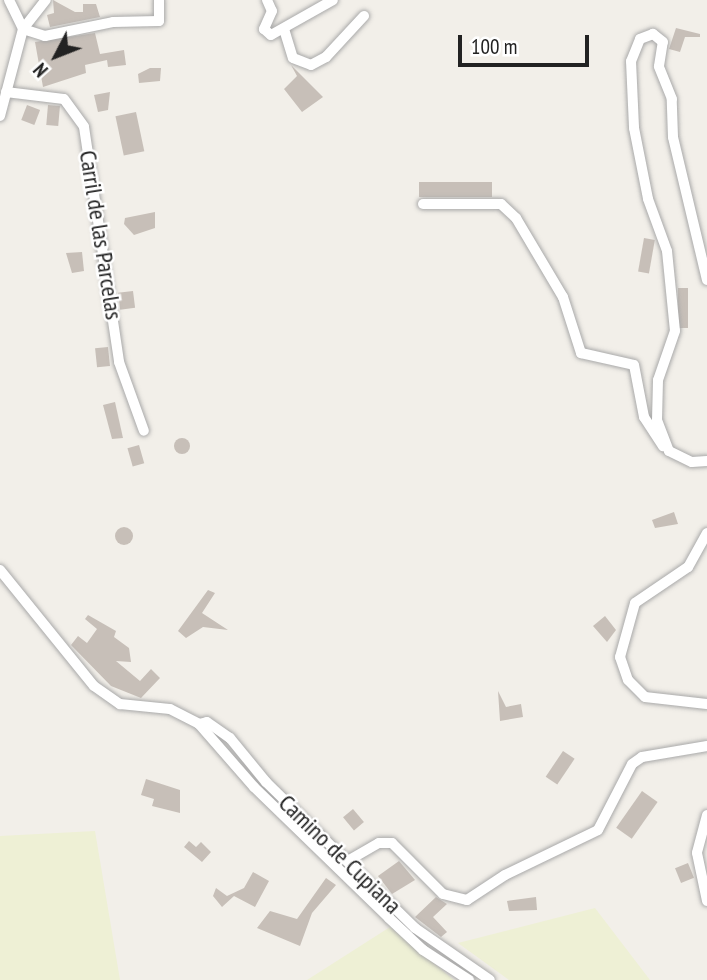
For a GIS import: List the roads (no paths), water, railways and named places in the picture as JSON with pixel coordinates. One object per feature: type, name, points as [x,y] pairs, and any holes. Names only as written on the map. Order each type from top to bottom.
[{"type":"street","points":[[9,0],[23,29],[45,36],[113,22],[159,21],[159,0]]},
{"type":"street","points":[[0,116],[6,92],[5,72],[23,29],[46,0]]},
{"type":"street","points":[[268,0],[272,11],[266,33],[284,29],[333,0]]},
{"type":"street","points":[[0,11],[12,11]]},
{"type":"street","points":[[284,29],[293,58],[311,65],[326,57],[364,16]]},
{"type":"street","points":[[669,451],[660,435],[657,402],[675,331],[667,251],[648,198],[634,128],[631,61],[640,39],[653,34],[663,42],[659,66],[672,99],[673,137],[707,280]]},
{"type":"street","name":"Carril de las Parcelas","points":[[6,92],[64,99],[84,127],[120,362],[145,431]]},
{"type":"street","points":[[424,204],[500,204],[516,218],[563,297],[581,353],[634,365],[644,417],[654,438],[669,451],[692,462],[707,461]]},
{"type":"street","points":[[707,533],[688,567],[635,603],[625,622],[620,657],[628,680],[645,697],[707,704]]},
{"type":"street","name":"Camino de Cupiana","points":[[0,570],[94,686],[120,704],[170,709],[199,724],[254,787],[389,918],[424,950],[469,980]]},
{"type":"street","name":"Camino de Cupiana","points":[[199,724],[207,722],[230,738],[266,782],[351,859],[415,928],[490,980]]},
{"type":"street","points":[[351,859],[379,843],[392,843],[443,894],[467,900],[505,875],[598,830],[632,764],[642,757],[707,746]]},
{"type":"street","points":[[707,815],[696,853],[707,901]]}]
